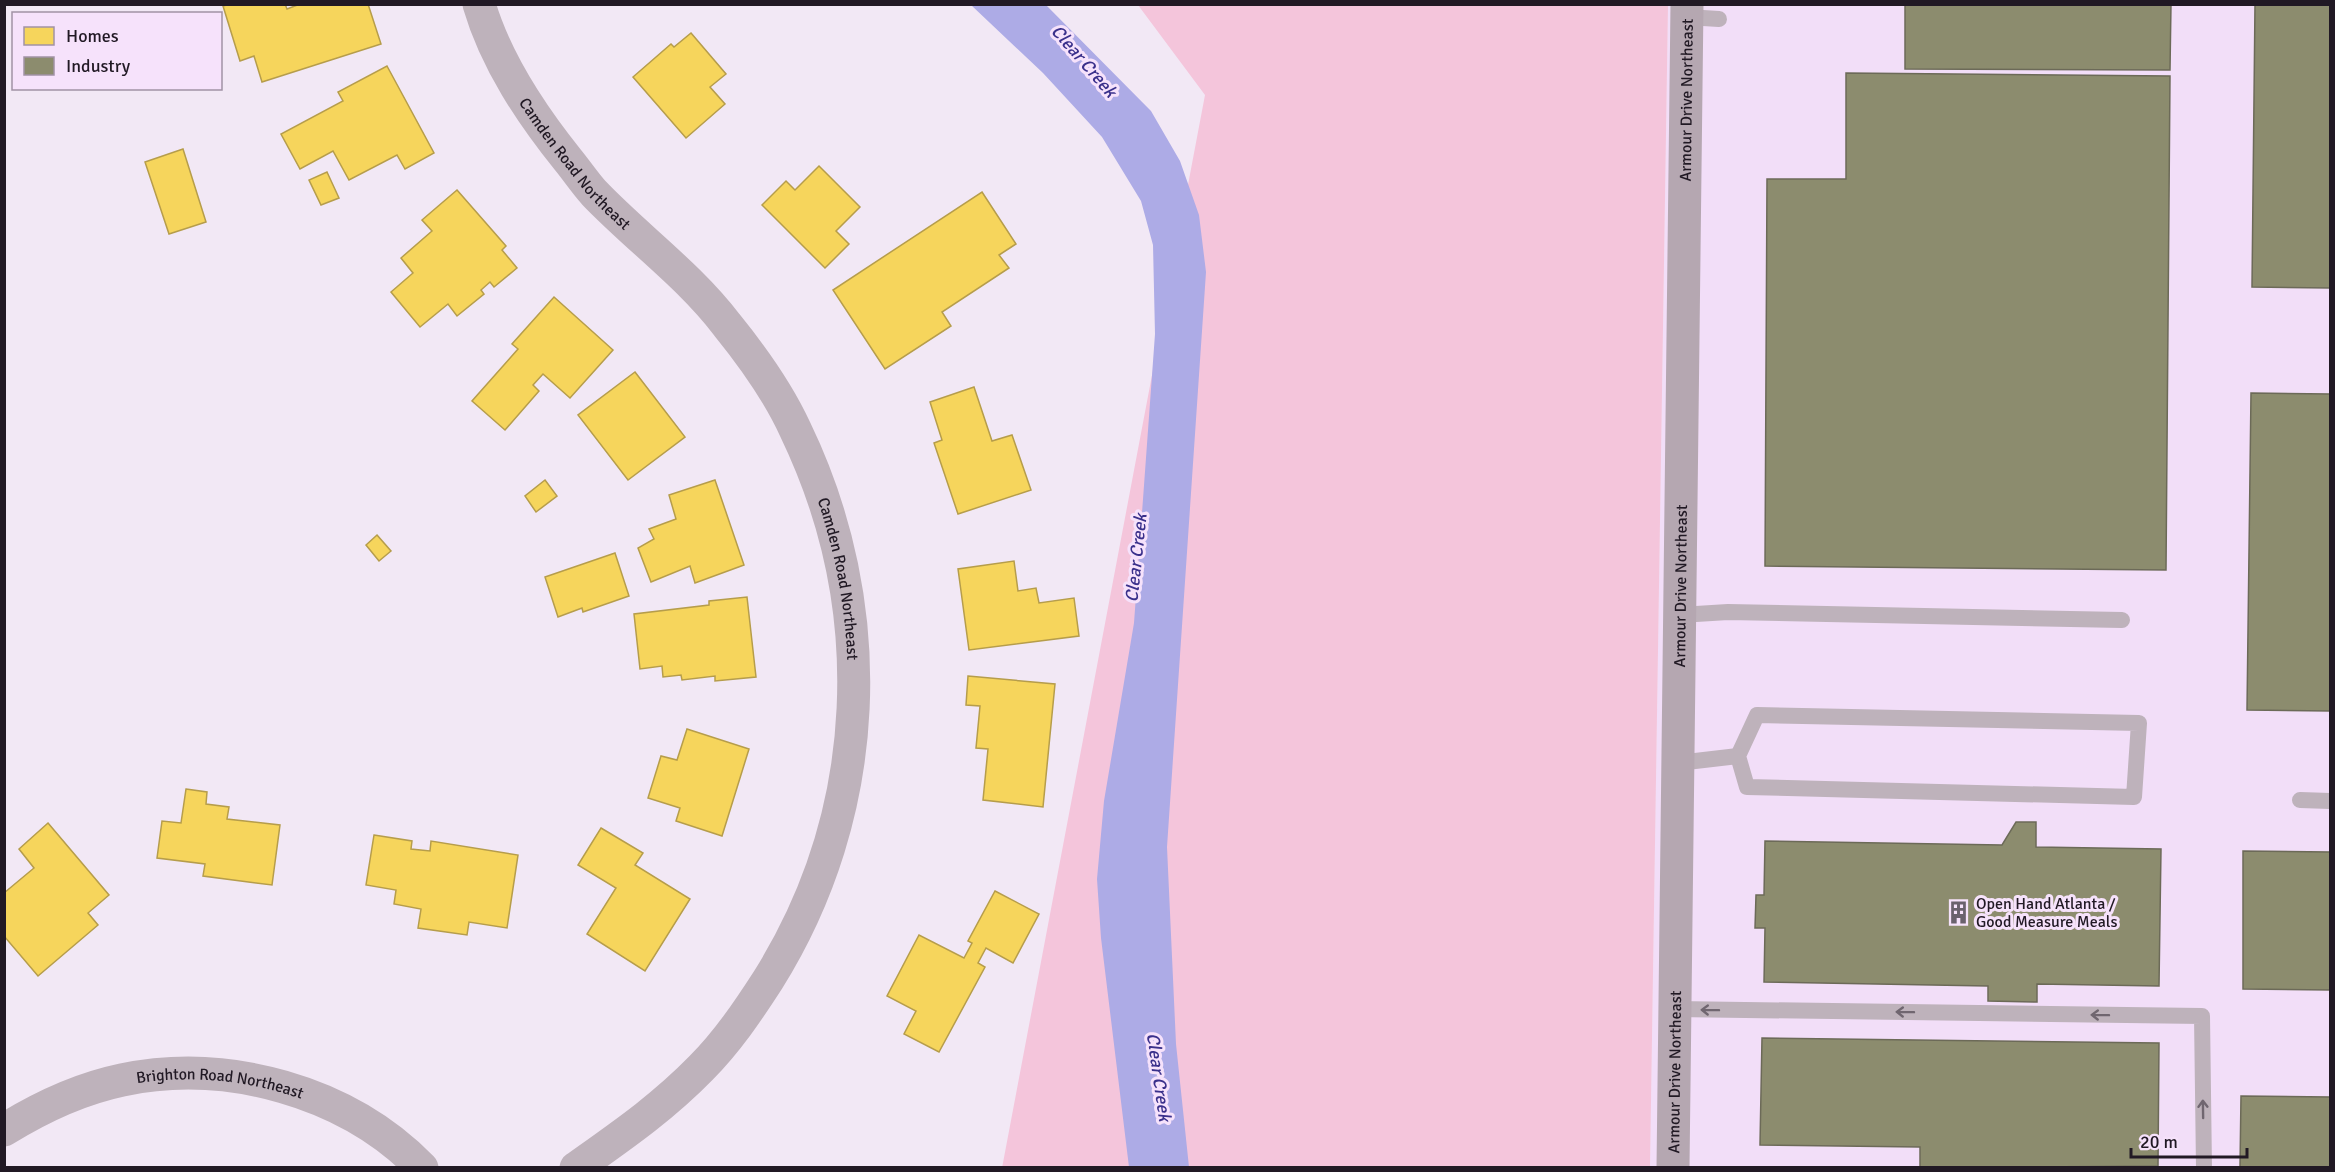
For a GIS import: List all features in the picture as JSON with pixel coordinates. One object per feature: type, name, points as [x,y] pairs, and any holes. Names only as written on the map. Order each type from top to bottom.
[{"type":"street","name":"Camden Road Northeast","points":[[479,4],[507,71],[538,122],[593,192],[685,278],[725,321],[760,368],[795,427],[822,489],[843,564],[853,632],[854,710],[845,787],[822,871],[791,943],[747,1013],[703,1066],[652,1114],[576,1167]]},
{"type":"street","name":"Armour Drive Northeast","points":[[1673,1167],[1687,11]]},
{"type":"street","name":"Brighton Road Northeast","points":[[4,1130],[35,1111],[77,1092],[122,1080],[167,1073],[214,1074],[260,1080],[304,1093],[345,1111],[385,1136],[422,1167]]},
{"type":"lane","points":[[1687,11],[1719,19]]},
{"type":"lane","points":[[1680,615],[1728,612],[2122,620]]},
{"type":"lane","points":[[1757,715],[2139,723],[2134,797],[1747,787],[1738,756],[1757,715]]},
{"type":"lane","points":[[1678,763],[1738,756]]},
{"type":"lane","points":[[2300,800],[2331,801]]},
{"type":"lane","points":[[1675,1009],[2202,1016],[2204,1167]]},
{"type":"shaded area","points":[[1138,5],[1668,5],[1650,1167],[1002,1168],[1205,95]]},
{"type":"shaded area","points":[[1668,5],[2330,5],[2330,1167],[1650,1167]]},
{"type":"water","name":"Clear Creek","points":[[971,5],[1046,5],[1151,111],[1180,161],[1199,215],[1206,272],[1167,847],[1176,1044],[1189,1167],[1129,1167],[1101,938],[1097,879],[1104,801],[1134,623],[1155,334],[1153,245],[1141,201],[1102,137],[1043,73]]},
{"type":"building: Homes","points":[[285,4],[287,9],[300,4],[368,4],[381,44],[262,82],[254,56],[240,61],[223,6]]},
{"type":"building: Homes","points":[[691,33],[726,74],[710,87],[725,104],[686,138],[633,77],[671,44],[674,47]]},
{"type":"building: Homes","points":[[387,66],[434,153],[405,169],[397,155],[349,180],[333,151],[300,169],[281,134],[343,101],[338,92]]},
{"type":"building: Homes","points":[[183,149],[206,222],[169,234],[145,162]]},
{"type":"building: Homes","points":[[819,166],[860,207],[836,231],[849,244],[825,268],[762,205],[786,181],[795,190]]},
{"type":"building: Homes","points":[[327,172],[339,198],[321,205],[309,180]]},
{"type":"building: Homes","points":[[457,190],[506,246],[502,250],[517,268],[494,287],[490,282],[481,290],[484,294],[457,316],[448,304],[420,327],[391,292],[413,273],[401,258],[432,231],[422,220]]},
{"type":"building: Homes","points":[[982,192],[1016,244],[999,255],[1009,268],[942,312],[951,326],[885,369],[833,290]]},
{"type":"building: Homes","points":[[554,297],[613,350],[570,398],[543,374],[533,385],[539,391],[505,430],[472,401],[518,349],[512,344]]},
{"type":"building: Homes","points":[[635,372],[685,437],[628,480],[578,415]]},
{"type":"building: Homes","points":[[974,387],[992,441],[1012,435],[1031,490],[958,514],[934,443],[942,440],[930,402]]},
{"type":"building: Homes","points":[[545,480],[557,496],[536,512],[525,496]]},
{"type":"building: Homes","points":[[715,480],[744,565],[695,583],[690,566],[651,582],[638,548],[654,539],[649,529],[676,519],[669,495]]},
{"type":"building: Homes","points":[[377,535],[391,551],[379,561],[366,545]]},
{"type":"building: Homes","points":[[615,553],[629,596],[583,612],[582,608],[558,617],[545,577]]},
{"type":"building: Homes","points":[[1014,561],[1018,591],[1036,588],[1039,603],[1074,598],[1079,636],[969,650],[958,569]]},
{"type":"building: Homes","points":[[747,597],[756,677],[715,681],[715,676],[682,680],[681,675],[663,677],[662,666],[640,669],[634,614],[709,605],[709,601]]},
{"type":"building: Homes","points":[[968,676],[1055,684],[1043,807],[983,800],[988,749],[976,748],[980,706],[966,705]]},
{"type":"building: Homes","points":[[687,729],[749,749],[722,836],[676,821],[680,808],[648,798],[661,756],[677,760]]},
{"type":"building: Homes","points":[[186,789],[207,792],[206,804],[229,807],[227,819],[280,825],[272,885],[203,876],[205,864],[157,858],[162,821],[181,823]]},
{"type":"building: Homes","points":[[48,823],[109,895],[88,913],[98,925],[38,976],[4,936],[4,893],[34,868],[19,849]]},
{"type":"building: Homes","points":[[601,828],[643,853],[635,865],[690,899],[645,971],[587,934],[616,888],[578,865]]},
{"type":"building: Homes","points":[[374,835],[412,841],[411,849],[430,851],[431,841],[518,855],[507,928],[469,922],[467,935],[418,928],[421,909],[394,904],[396,890],[366,885]]},
{"type":"building: Homes","points":[[995,891],[1039,914],[1013,963],[986,948],[978,963],[985,967],[939,1052],[904,1034],[916,1011],[887,996],[919,935],[964,958],[972,943],[968,941]]},
{"type":"building: Industry","points":[[1905,4],[2171,4],[2170,70],[1905,69]]},
{"type":"building: Industry","points":[[2255,4],[2330,4],[2330,288],[2252,287]]},
{"type":"building: Industry","points":[[1846,73],[2170,76],[2166,570],[1765,566],[1767,179],[1846,179]]},
{"type":"building: Industry","points":[[2251,393],[2330,394],[2330,711],[2247,710]]},
{"type":"building: Industry","name":"Open Hand Atlanta / Good Measure Meals","points":[[2016,822],[2036,822],[2036,847],[2161,849],[2159,986],[2037,984],[2037,1002],[1988,1001],[1988,986],[1764,982],[1765,928],[1755,928],[1756,895],[1764,895],[1765,841],[2002,845]]},
{"type":"building: Industry","points":[[2243,851],[2330,852],[2330,990],[2243,989]]},
{"type":"building: Industry","points":[[1762,1038],[2159,1043],[2158,1166],[1920,1168],[1920,1147],[1760,1145]]},
{"type":"building: Industry","points":[[2241,1096],[2330,1097],[2330,1168],[2240,1168]]},
{"type":"place","name":"Open Hand Atlanta / Good Measure Meals","points":[[1958,912]]}]
